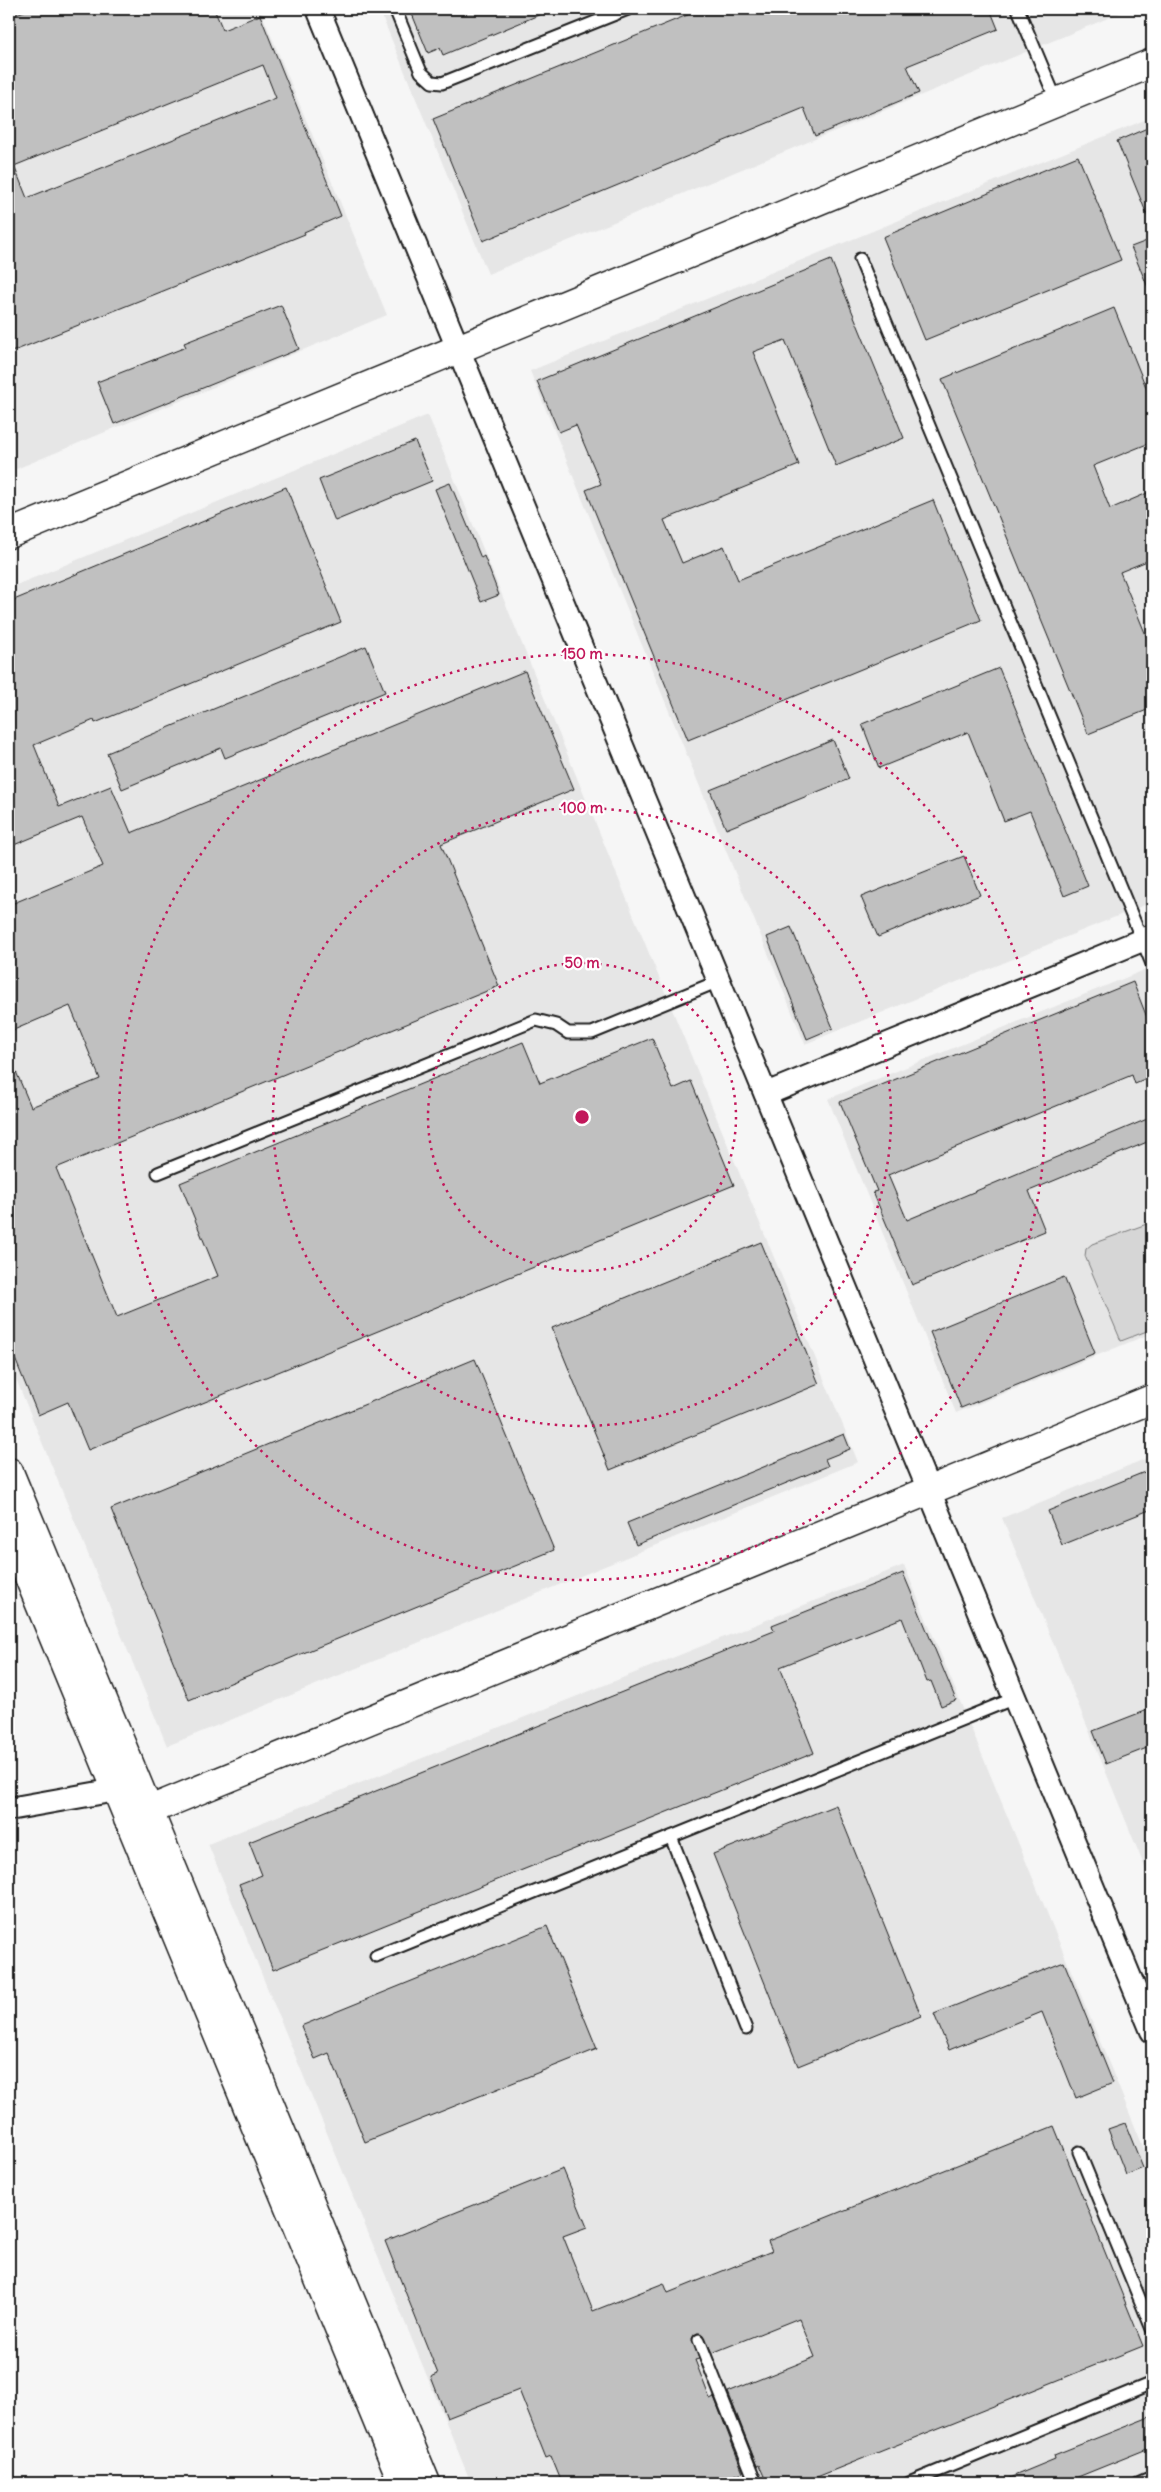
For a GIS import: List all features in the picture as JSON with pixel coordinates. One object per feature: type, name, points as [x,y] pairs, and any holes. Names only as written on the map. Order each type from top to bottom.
[{"type":"street","points":[[318,9],[1152,2031]]},
{"type":"street","points":[[9,534],[1152,63]]},
{"type":"street","points":[[766,1094],[1147,938]]},
{"type":"street","points":[[138,1814],[1152,1399]]},
{"type":"street","points":[[9,1472],[138,1814],[403,2483]]},
{"type":"street","points":[[9,1529],[116,1790],[138,1814],[426,2483]]},
{"type":"street","points":[[9,1809],[116,1790]]},
{"type":"lane","points":[[394,9],[421,72],[432,82],[442,83],[628,9]]},
{"type":"lane","points":[[1018,9],[1057,102]]},
{"type":"lane","points":[[860,259],[1147,938],[1152,964]]},
{"type":"lane","points":[[158,1173],[536,1020],[556,1025],[568,1033],[592,1033],[719,981]]},
{"type":"lane","points":[[376,1956],[1015,1698]]},
{"type":"lane","points":[[671,1837],[746,2029]]},
{"type":"lane","points":[[1079,2152],[1152,2329]]},
{"type":"lane","points":[[699,2340],[756,2483]]},
{"type":"lane","points":[[909,2483],[1152,2383]]},
{"type":"lane","points":[[1138,2483],[1152,2477]]},
{"type":"shaded area","points":[[9,9],[260,9],[387,315],[9,472]]},
{"type":"shaded area","points":[[379,9],[1130,9],[488,274]]},
{"type":"shaded area","points":[[1152,117],[1152,902],[805,1044],[530,371]]},
{"type":"shaded area","points":[[428,415],[858,1462],[167,1746],[9,1362],[9,588]]},
{"type":"shaded area","points":[[1152,967],[1152,1333],[956,1413],[828,1099]]},
{"type":"shaded area","points":[[1152,1222],[1152,1329],[1121,1341],[1085,1256],[1086,1249],[1092,1244]]},
{"type":"shaded area","points":[[1152,1456],[1152,1885],[1002,1518]]},
{"type":"shaded area","points":[[904,1565],[1152,2168],[1152,2483],[471,2483],[208,1844]]},
{"type":"building","points":[[29,9],[214,9],[223,30],[260,15],[341,216],[304,232],[305,234],[9,353],[9,17]],"holes":[[[263,65],[276,98],[27,198],[14,166]]]},
{"type":"building","points":[[410,9],[553,9],[443,55],[440,48],[428,53]]},
{"type":"building","points":[[702,9],[990,9],[998,29],[907,66],[919,93],[815,136],[804,108],[483,241],[433,119]]},
{"type":"building","points":[[1152,126],[1152,227],[1117,141]]},
{"type":"building","points":[[1078,156],[1121,260],[925,340],[883,237]]},
{"type":"building","points":[[1152,239],[1152,297],[1131,247]]},
{"type":"building","points":[[831,260],[904,438],[836,466],[785,340],[753,352],[799,465],[664,520],[682,563],[724,546],[738,580],[933,500],[981,620],[688,740],[586,490],[601,484],[576,425],[559,432],[537,381]]},
{"type":"building","points":[[281,305],[299,349],[114,424],[97,382],[186,347],[184,343]]},
{"type":"building","points":[[1114,308],[1152,402],[1152,442],[1093,466],[1110,509],[1152,491],[1152,559],[1120,572],[1148,640],[1152,639],[1152,708],[1088,734],[942,379]]},
{"type":"building","points":[[415,441],[432,481],[335,521],[319,480]]},
{"type":"building","points":[[450,483],[481,558],[484,556],[499,595],[481,602],[435,489]]},
{"type":"building","points":[[286,487],[341,622],[95,723],[94,720],[34,745],[59,807],[111,786],[131,833],[525,671],[574,789],[441,844],[499,986],[56,1168],[117,1317],[218,1276],[180,1183],[523,1042],[540,1083],[652,1038],[673,1089],[691,1081],[734,1185],[88,1450],[68,1402],[38,1415],[9,1344],[9,1055],[31,1107],[100,1079],[70,1006],[9,1032],[9,905],[103,866],[82,817],[9,847],[9,602]]},
{"type":"building","points":[[366,646],[385,692],[225,758],[221,748],[122,789],[107,753]]},
{"type":"building","points":[[999,668],[1088,886],[1064,896],[1030,811],[1004,821],[968,732],[879,768],[862,724]]},
{"type":"building","points":[[833,740],[849,779],[726,829],[710,790]]},
{"type":"building","points":[[964,856],[980,895],[878,937],[861,897]]},
{"type":"building","points":[[791,927],[833,1028],[807,1039],[767,937]]},
{"type":"building","points":[[1133,982],[1152,1030],[1152,1077],[1135,1084],[1132,1075],[888,1175],[907,1220],[1152,1117],[1152,1140],[1029,1191],[1045,1231],[912,1285],[873,1192],[877,1191],[840,1102]]},
{"type":"building","points":[[761,1242],[819,1384],[610,1470],[552,1328]]},
{"type":"building","points":[[1064,1277],[1095,1353],[961,1408],[930,1332]]},
{"type":"building","points":[[475,1359],[554,1550],[189,1700],[111,1509]]},
{"type":"building","points":[[844,1434],[850,1449],[825,1459],[828,1466],[636,1545],[627,1523]]},
{"type":"building","points":[[1152,1469],[1152,1509],[1062,1545],[1048,1511]]},
{"type":"building","points":[[903,1573],[956,1700],[941,1706],[931,1681],[927,1682],[902,1618],[780,1667],[814,1753],[273,1970],[239,1884],[262,1875],[249,1842],[774,1631],[772,1625]]},
{"type":"building","points":[[1152,1708],[1152,1746],[1106,1764],[1093,1731]]},
{"type":"building","points":[[836,1805],[921,2016],[798,2066],[713,1854]]},
{"type":"building","points":[[547,1926],[597,2049],[365,2142],[329,2053],[315,2059],[301,2026]]},
{"type":"building","points":[[1064,1962],[1113,2083],[1076,2098],[1042,2012],[949,2050],[934,2014]]},
{"type":"building","points":[[1125,2123],[1143,2168],[1126,2175],[1108,2129]]},
{"type":"building","points":[[1054,2126],[1143,2346],[802,2483],[767,2483],[759,2465],[757,2466],[728,2392],[815,2357],[799,2318],[712,2353],[703,2334],[697,2333],[692,2338],[699,2359],[695,2360],[710,2399],[714,2397],[743,2472],[715,2483],[562,2483],[551,2456],[546,2458],[519,2390],[447,2418],[431,2377],[438,2374],[385,2241],[563,2169],[587,2227],[563,2236],[593,2311],[664,2283],[668,2293],[772,2251],[768,2241]]},
{"type":"building","points":[[1152,2416],[1152,2447],[1063,2483],[997,2483],[1055,2459],[1054,2455]]}]
